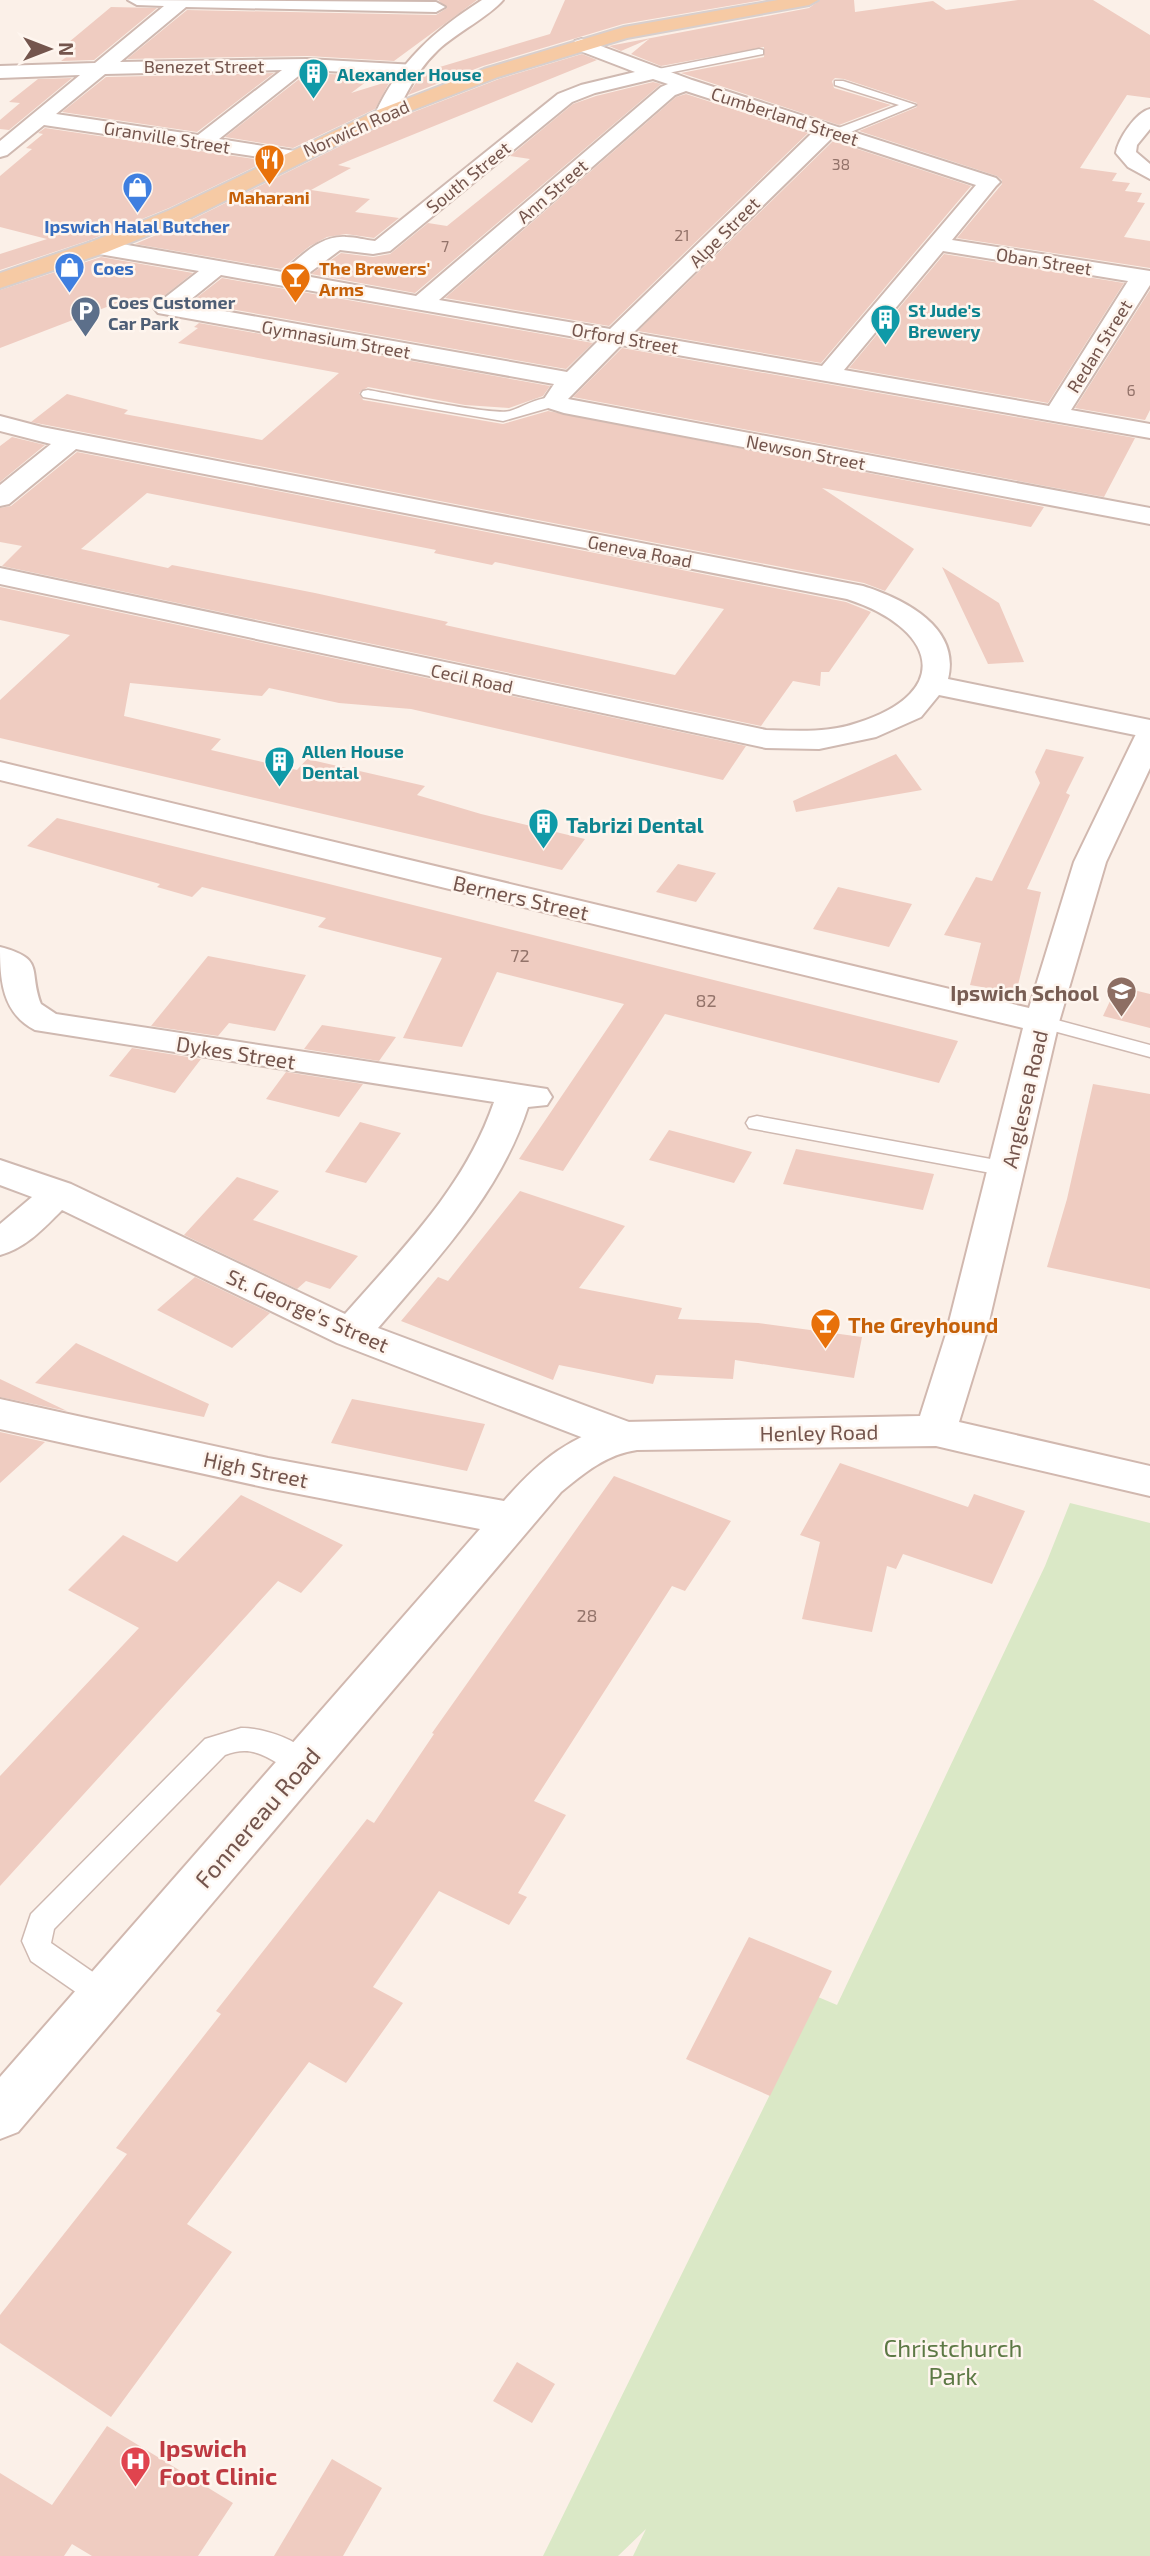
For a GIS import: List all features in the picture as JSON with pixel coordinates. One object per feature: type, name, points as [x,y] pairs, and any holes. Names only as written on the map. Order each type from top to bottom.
[{"type":"main road","name":"Norwich Road","points":[[0,281],[99,247],[177,215],[293,156],[384,114],[491,73],[582,45],[677,22],[809,0]]},
{"type":"street","points":[[138,0],[436,7]]},
{"type":"street","points":[[0,151],[183,0]]},
{"type":"street","points":[[384,114],[392,93],[425,49],[494,0]]},
{"type":"street","name":"Cumberland Street","points":[[582,45],[685,84],[989,182],[938,244]]},
{"type":"street","points":[[201,142],[300,65]]},
{"type":"street","name":"Benezet Street","points":[[0,72],[126,66],[359,65],[409,69]]},
{"type":"street","name":"South Street","points":[[289,278],[330,245],[343,243],[381,247],[565,98],[588,89],[653,73]]},
{"type":"street","name":"Ann Street","points":[[422,302],[668,91],[685,84]]},
{"type":"street","points":[[1128,106],[1150,109]]},
{"type":"street","points":[[1150,115],[1128,145],[1126,153],[1150,173]]},
{"type":"street","name":"Granville Street","points":[[40,118],[293,156]]},
{"type":"street","name":"Alpe Street","points":[[619,337],[820,136],[834,132]]},
{"type":"street","points":[[828,374],[938,244]]},
{"type":"street","name":"Oban Street","points":[[938,244],[1146,278]]},
{"type":"street","name":"Orford Street","points":[[99,247],[289,278],[1150,431]]},
{"type":"street","name":"Gymnasium Street","points":[[219,266],[166,307],[572,380]]},
{"type":"street","name":"Redan Street","points":[[1056,414],[1146,278]]},
{"type":"street","points":[[554,402],[572,380],[619,337]]},
{"type":"street","name":"Newson Street","points":[[554,402],[1150,516]]},
{"type":"street","name":"Geneva Road","points":[[0,423],[71,440],[853,592],[893,607],[920,627],[933,649],[937,663],[937,675],[932,685]]},
{"type":"street","points":[[0,498],[71,440]]},
{"type":"street","name":"Cecil Road","points":[[0,576],[495,683],[766,738],[819,740],[865,731],[911,711],[932,685]]},
{"type":"street","points":[[932,685],[1150,729]]},
{"type":"street","name":"Anglesea Road","points":[[936,1431],[966,1334],[1042,1022],[1090,862],[1150,736]]},
{"type":"street","name":"Berners Street","points":[[0,771],[1042,1022]]},
{"type":"street","name":"Dykes Street","points":[[0,957],[12,960],[19,968],[24,1004],[36,1018],[47,1023],[524,1096],[509,1115],[492,1153],[461,1202],[351,1333]]},
{"type":"street","name":"St. George's Street","points":[[0,1172],[58,1194],[351,1333],[622,1436]]},
{"type":"street","points":[[0,1242],[26,1224],[58,1194]]},
{"type":"street","name":"High Street","points":[[0,1415],[268,1473],[513,1519]]},
{"type":"street","name":"Henley Road","points":[[513,1519],[546,1481],[567,1463],[595,1446],[622,1436],[936,1431],[1150,1481]]},
{"type":"street","name":"Fonnereau Road","points":[[0,2115],[513,1519]]},
{"type":"lane","points":[[653,73],[759,52]]},
{"type":"lane","points":[[834,132],[910,104],[839,83]]},
{"type":"lane","points":[[368,394],[503,417],[511,416],[538,402],[554,402]]},
{"type":"lane","points":[[1042,1022],[1150,1051]]},
{"type":"lane","points":[[757,1123],[1007,1169]]},
{"type":"lane","points":[[103,1996],[41,1951],[36,1941],[41,1923],[215,1747],[231,1740],[254,1738],[268,1743],[303,1764]]},
{"type":"green space","name":"Christchurch Park","points":[[1070,1503],[1150,1523],[1150,2556],[633,2556],[646,2529],[618,2556],[543,2556],[818,1997],[837,2005],[1045,1566]]},
{"type":"building","points":[[438,0],[477,0],[394,61],[307,56],[127,59],[187,10],[436,15],[447,8]]},
{"type":"building","points":[[565,0],[763,0],[623,24],[483,66],[408,95],[423,72],[550,34]]},
{"type":"building","points":[[820,0],[854,0],[855,12],[933,1],[946,10],[1018,0],[1093,0],[1150,35],[1150,98],[1127,95],[1080,168],[1117,173],[1112,181],[1130,183],[1125,191],[1142,193],[1137,202],[1145,203],[1124,237],[1150,241],[1150,268],[957,238],[1002,184],[1002,180],[997,176],[859,131],[917,107],[917,103],[835,78],[832,81],[834,88],[891,105],[839,125],[681,73],[764,57],[764,47],[661,66],[631,54],[649,39],[621,51],[609,46],[809,8]]},
{"type":"building","points":[[111,7],[157,8],[94,60],[61,61],[69,55],[57,54],[63,47]]},
{"type":"building","points":[[582,54],[597,60],[338,165],[351,168],[311,190],[370,199],[355,212],[399,218],[374,238],[346,234],[327,237],[310,246],[281,269],[135,244],[187,222],[393,120],[499,79]]},
{"type":"building","points":[[274,73],[197,132],[62,112],[106,77]]},
{"type":"building","points":[[307,73],[374,76],[351,93],[390,81],[375,109],[293,148],[225,137]]},
{"type":"building","points":[[72,78],[9,130],[0,129],[0,120],[20,103],[9,102],[38,79]]},
{"type":"building","points":[[653,82],[661,84],[415,293],[311,274],[341,253],[373,257],[390,254],[428,223],[447,226],[530,159],[510,156],[573,104]]},
{"type":"building","points":[[686,94],[808,133],[609,326],[445,298],[676,97]]},
{"type":"building","points":[[45,128],[267,161],[169,208],[90,240],[0,270],[0,254],[47,239],[0,227],[0,176],[32,149],[26,148],[43,134],[38,133]]},
{"type":"building","points":[[833,141],[971,186],[821,363],[638,331]]},
{"type":"building","points":[[944,254],[1124,283],[1048,403],[849,368]]},
{"type":"building","name":"Coes","points":[[101,257],[193,273],[155,303],[130,298],[0,348],[0,290]]},
{"type":"building","points":[[222,278],[593,343],[566,369],[191,302]]},
{"type":"building","points":[[1150,290],[1150,410],[1145,420],[1075,408]]},
{"type":"building","points":[[199,323],[550,386],[543,396],[509,408],[465,405],[368,387],[359,393],[363,400],[503,424],[548,411],[1044,507],[1031,527],[822,488],[914,549],[885,591],[864,583],[31,422],[67,394],[128,410],[124,414],[262,440],[339,373],[178,343],[198,328],[194,327]]},
{"type":"building","points":[[622,348],[1135,438],[1104,497],[573,397]]},
{"type":"building","points":[[12,437],[45,445],[0,482],[0,446]]},
{"type":"building","points":[[77,452],[846,602],[871,612],[829,672],[821,672],[820,686],[793,681],[761,726],[2,566],[22,546],[0,542],[0,508],[11,506]],"holes":[[[147,493],[436,550],[434,553],[492,565],[495,562],[724,609],[675,675],[445,625],[448,622],[315,593],[172,565],[168,568],[81,549]]]},
{"type":"building","points":[[942,567],[999,603],[1024,662],[988,664]]},
{"type":"building","points":[[0,587],[746,746],[723,780],[411,709],[339,703],[269,688],[262,696],[130,683],[124,716],[221,739],[211,750],[297,770],[307,759],[425,786],[417,795],[481,814],[585,839],[562,870],[0,738],[0,700],[70,635],[0,620]]},
{"type":"building","points":[[1046,749],[1084,757],[1066,793],[1070,795],[1027,889],[1041,892],[1016,993],[970,985],[981,943],[944,935],[976,877],[992,881],[1040,783],[1035,772]]},
{"type":"building","points":[[896,754],[922,790],[796,812],[793,801]]},
{"type":"building","points":[[57,818],[958,1041],[939,1083],[665,1014],[563,1171],[519,1159],[624,1004],[497,972],[462,1047],[403,1038],[442,958],[318,927],[326,918],[202,887],[192,897],[157,887],[160,884],[27,846]]},
{"type":"building","points":[[678,864],[716,873],[696,902],[656,892]]},
{"type":"building","points":[[838,887],[912,904],[889,947],[813,929]]},
{"type":"building","points":[[208,956],[306,975],[275,1031],[229,1023],[218,1036],[151,1026]]},
{"type":"building","points":[[1117,986],[1150,994],[1150,1028],[1103,1016]]},
{"type":"building","points":[[322,1025],[396,1037],[379,1061],[304,1049]]},
{"type":"building","points":[[132,1048],[201,1059],[175,1093],[109,1076]]},
{"type":"building","points":[[286,1072],[363,1084],[339,1117],[266,1099]]},
{"type":"building","points":[[1093,1084],[1150,1094],[1150,1289],[1047,1267],[1067,1199]]},
{"type":"building","points":[[360,1122],[401,1133],[366,1183],[325,1172]]},
{"type":"building","points":[[669,1130],[752,1152],[734,1183],[649,1160]]},
{"type":"building","points":[[796,1149],[934,1174],[923,1210],[783,1184]]},
{"type":"building","points":[[237,1177],[279,1191],[253,1220],[358,1256],[330,1289],[306,1281],[297,1289],[184,1235]]},
{"type":"building","points":[[520,1191],[625,1226],[579,1288],[682,1308],[678,1319],[758,1323],[862,1337],[854,1378],[735,1360],[733,1379],[656,1375],[653,1384],[559,1365],[553,1380],[401,1321],[438,1277],[448,1281]]},
{"type":"building","points":[[195,1277],[270,1313],[232,1348],[157,1310]]},
{"type":"building","points":[[76,1343],[209,1404],[204,1417],[35,1383]]},
{"type":"building","points":[[0,1379],[67,1411],[0,1397]]},
{"type":"building","points":[[352,1399],[485,1424],[467,1471],[331,1443]]},
{"type":"building","points":[[0,1432],[45,1442],[0,1483]]},
{"type":"building","points":[[840,1463],[968,1507],[974,1494],[1025,1511],[992,1584],[903,1554],[896,1569],[887,1566],[872,1632],[802,1619],[820,1542],[800,1535]]},
{"type":"building","points":[[614,1476],[731,1521],[685,1591],[672,1586],[534,1801],[566,1815],[518,1893],[527,1897],[509,1925],[439,1891],[373,1987],[403,2003],[346,2083],[309,2062],[187,2224],[232,2252],[111,2417],[0,2343],[0,2315],[127,2154],[116,2148],[221,2014],[216,2011],[367,1819],[374,1823],[434,1734],[432,1733]]},
{"type":"building","points":[[241,1495],[343,1545],[301,1593],[278,1581],[0,1886],[0,1776],[139,1628],[68,1590],[123,1535],[177,1562]]},
{"type":"building","points":[[749,1937],[832,1971],[770,2096],[686,2059]]},
{"type":"building","points":[[517,2362],[555,2384],[532,2423],[493,2401]]},
{"type":"building","name":"Ipswich Foot Clinic","points":[[107,2426],[233,2503],[198,2556],[92,2556],[72,2544],[64,2556],[0,2556],[0,2473],[52,2505]]},
{"type":"building","points":[[332,2459],[382,2488],[343,2556],[274,2556]]},
{"type":"place","name":"Alexander House","points":[[314,101]]},
{"type":"place","name":"Maharani","points":[[269,186]]},
{"type":"place","name":"Ipswich Halal Butcher","points":[[137,215]]},
{"type":"place","name":"Coes","points":[[70,295]]},
{"type":"place","name":"The Brewers' Arms","points":[[296,305]]},
{"type":"place","name":"Coes Customer Car Park","points":[[85,339]]},
{"type":"place","name":"St Jude's Brewery","points":[[885,347]]},
{"type":"place","name":"Allen House Dental","points":[[279,788]]},
{"type":"place","name":"Tabrizi Dental","points":[[543,851]]},
{"type":"place","name":"Ipswich School","points":[[1122,1019]]},
{"type":"place","name":"The Greyhound","points":[[825,1351]]},
{"type":"place","name":"Ipswich Foot Clinic","points":[[136,2488]]}]
